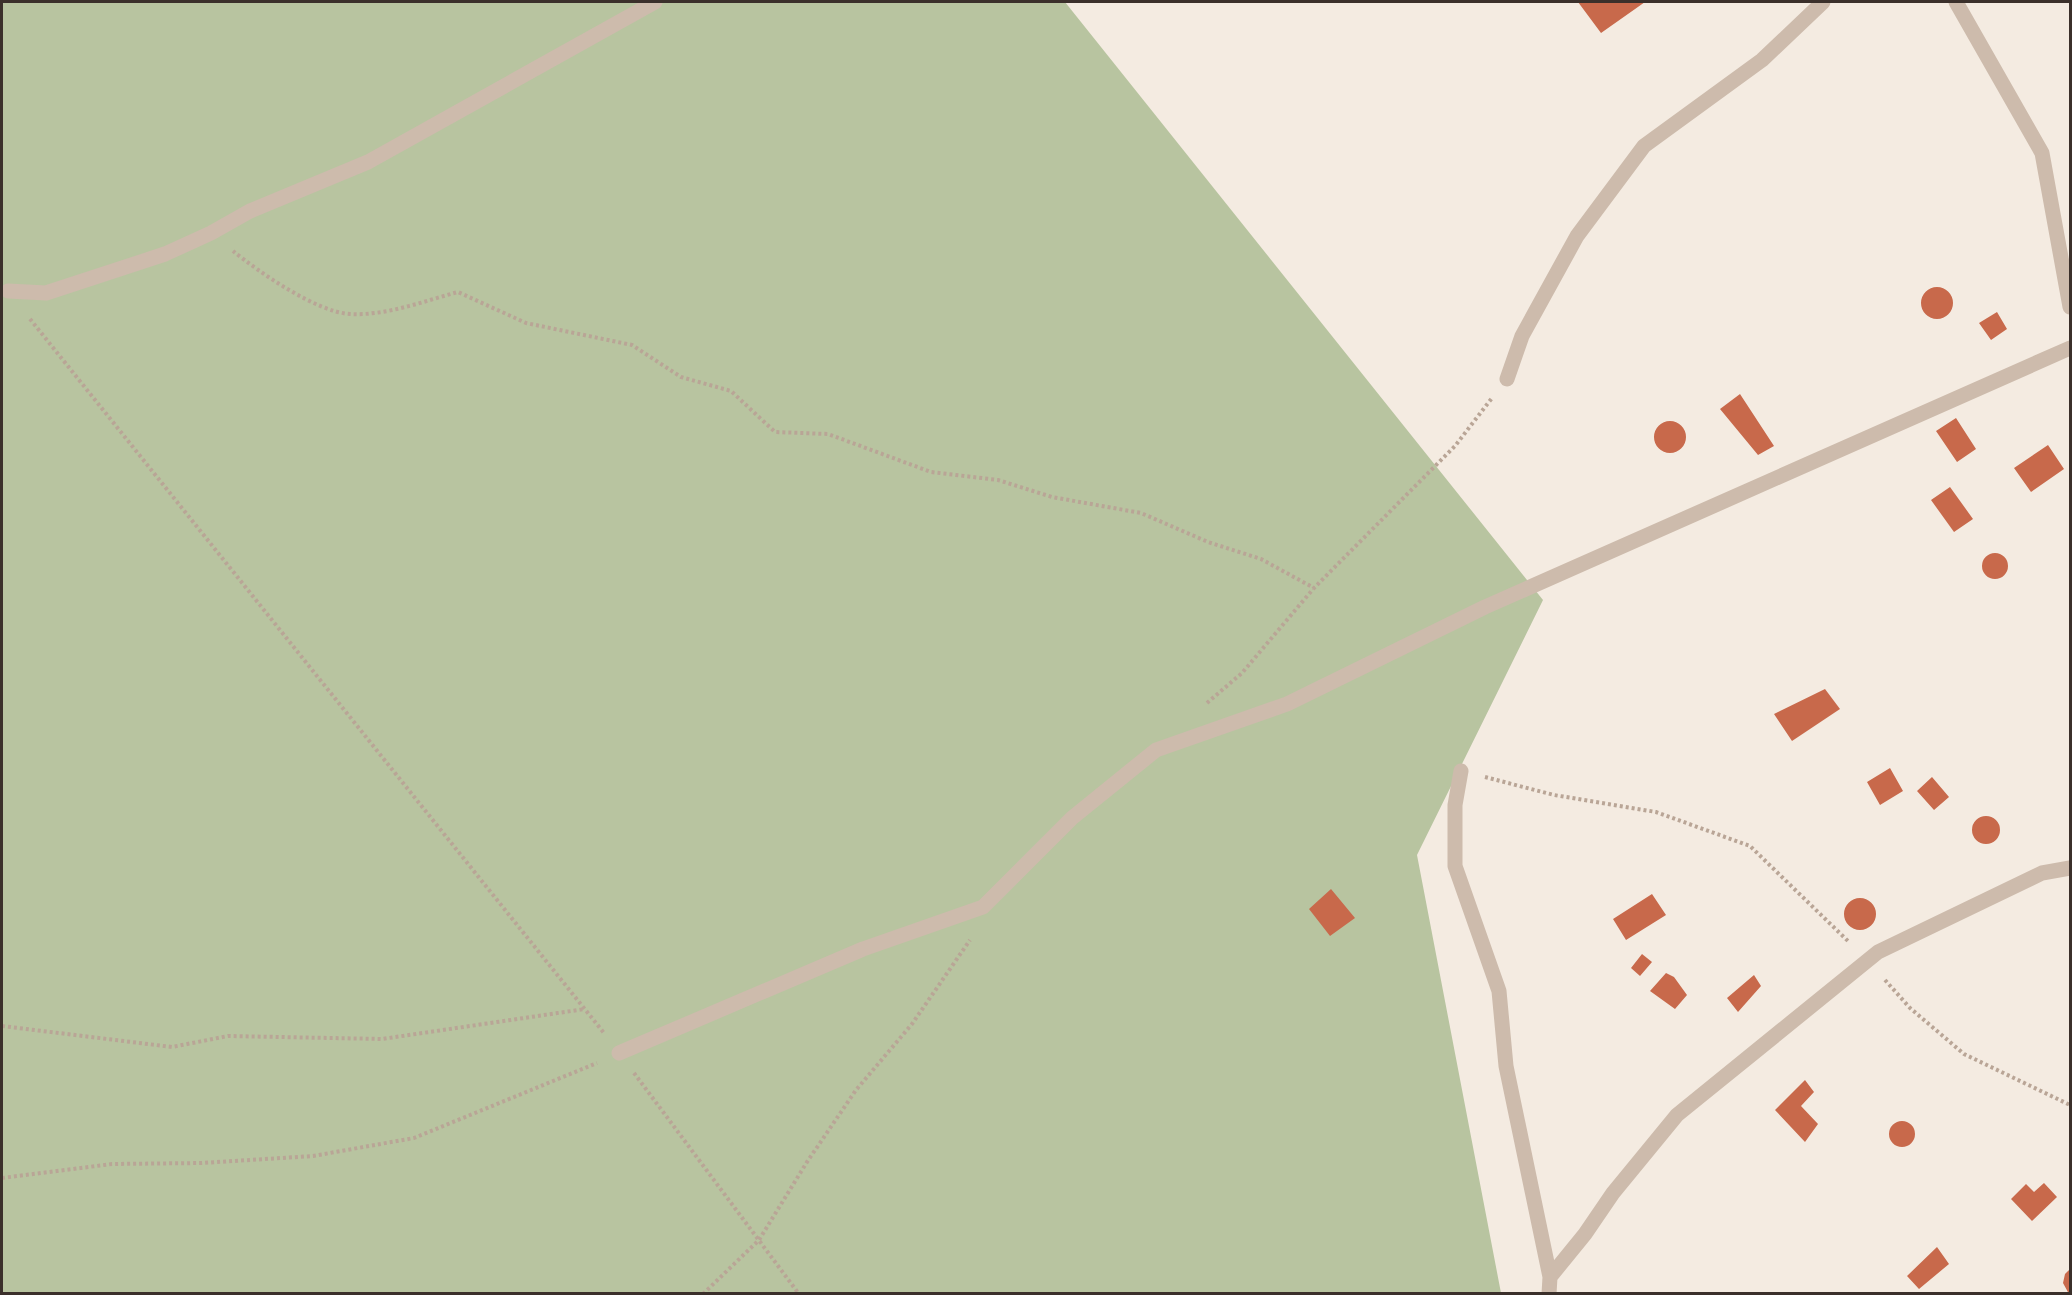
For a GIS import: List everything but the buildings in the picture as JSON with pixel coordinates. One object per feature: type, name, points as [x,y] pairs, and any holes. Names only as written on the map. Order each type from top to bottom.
[{"type":"street","points":[[8,291],[46,293],[165,254],[211,233],[250,211],[369,162],[655,2]]},
{"type":"street","points":[[1507,379],[1522,336],[1577,236],[1644,146],[1762,60],[1823,2]]},
{"type":"street","points":[[1956,2],[2042,153],[2070,307]]},
{"type":"street","points":[[619,1053],[864,949],[983,907],[1072,818],[1156,750],[1287,704],[1485,608],[2070,348]]},
{"type":"street","points":[[1461,771],[1455,805],[1455,867],[1498,991],[1506,1066],[1550,1277],[1549,1293]]},
{"type":"street","points":[[1550,1277],[1585,1234],[1613,1193],[1677,1115],[1878,952],[2042,873],[2070,868]]},
{"type":"path","points":[[211,233],[256,269],[311,302],[349,314],[396,309],[458,292],[526,323],[632,345],[681,376],[731,391],[776,432],[828,434],[931,472],[998,480],[1052,497],[1141,513],[1208,542],[1261,559],[1314,588]]},
{"type":"path","points":[[8,291],[586,1009],[799,1293]]},
{"type":"path","points":[[1199,710],[1242,673],[1314,588],[1455,446],[1507,379]]},
{"type":"path","points":[[1461,771],[1554,795],[1656,812],[1750,846],[1868,960],[1910,1008],[1964,1054],[2070,1105]]},
{"type":"path","points":[[703,1293],[759,1240],[807,1162],[856,1090],[912,1024],[976,932]]},
{"type":"path","points":[[2,1026],[172,1047],[228,1036],[382,1039],[586,1009]]},
{"type":"path","points":[[2,1178],[112,1164],[202,1163],[313,1156],[414,1138],[619,1053]]},
{"type":"green space","points":[[2,2],[1065,2],[1543,600],[1417,855],[1501,1293],[2,1294]]}]
